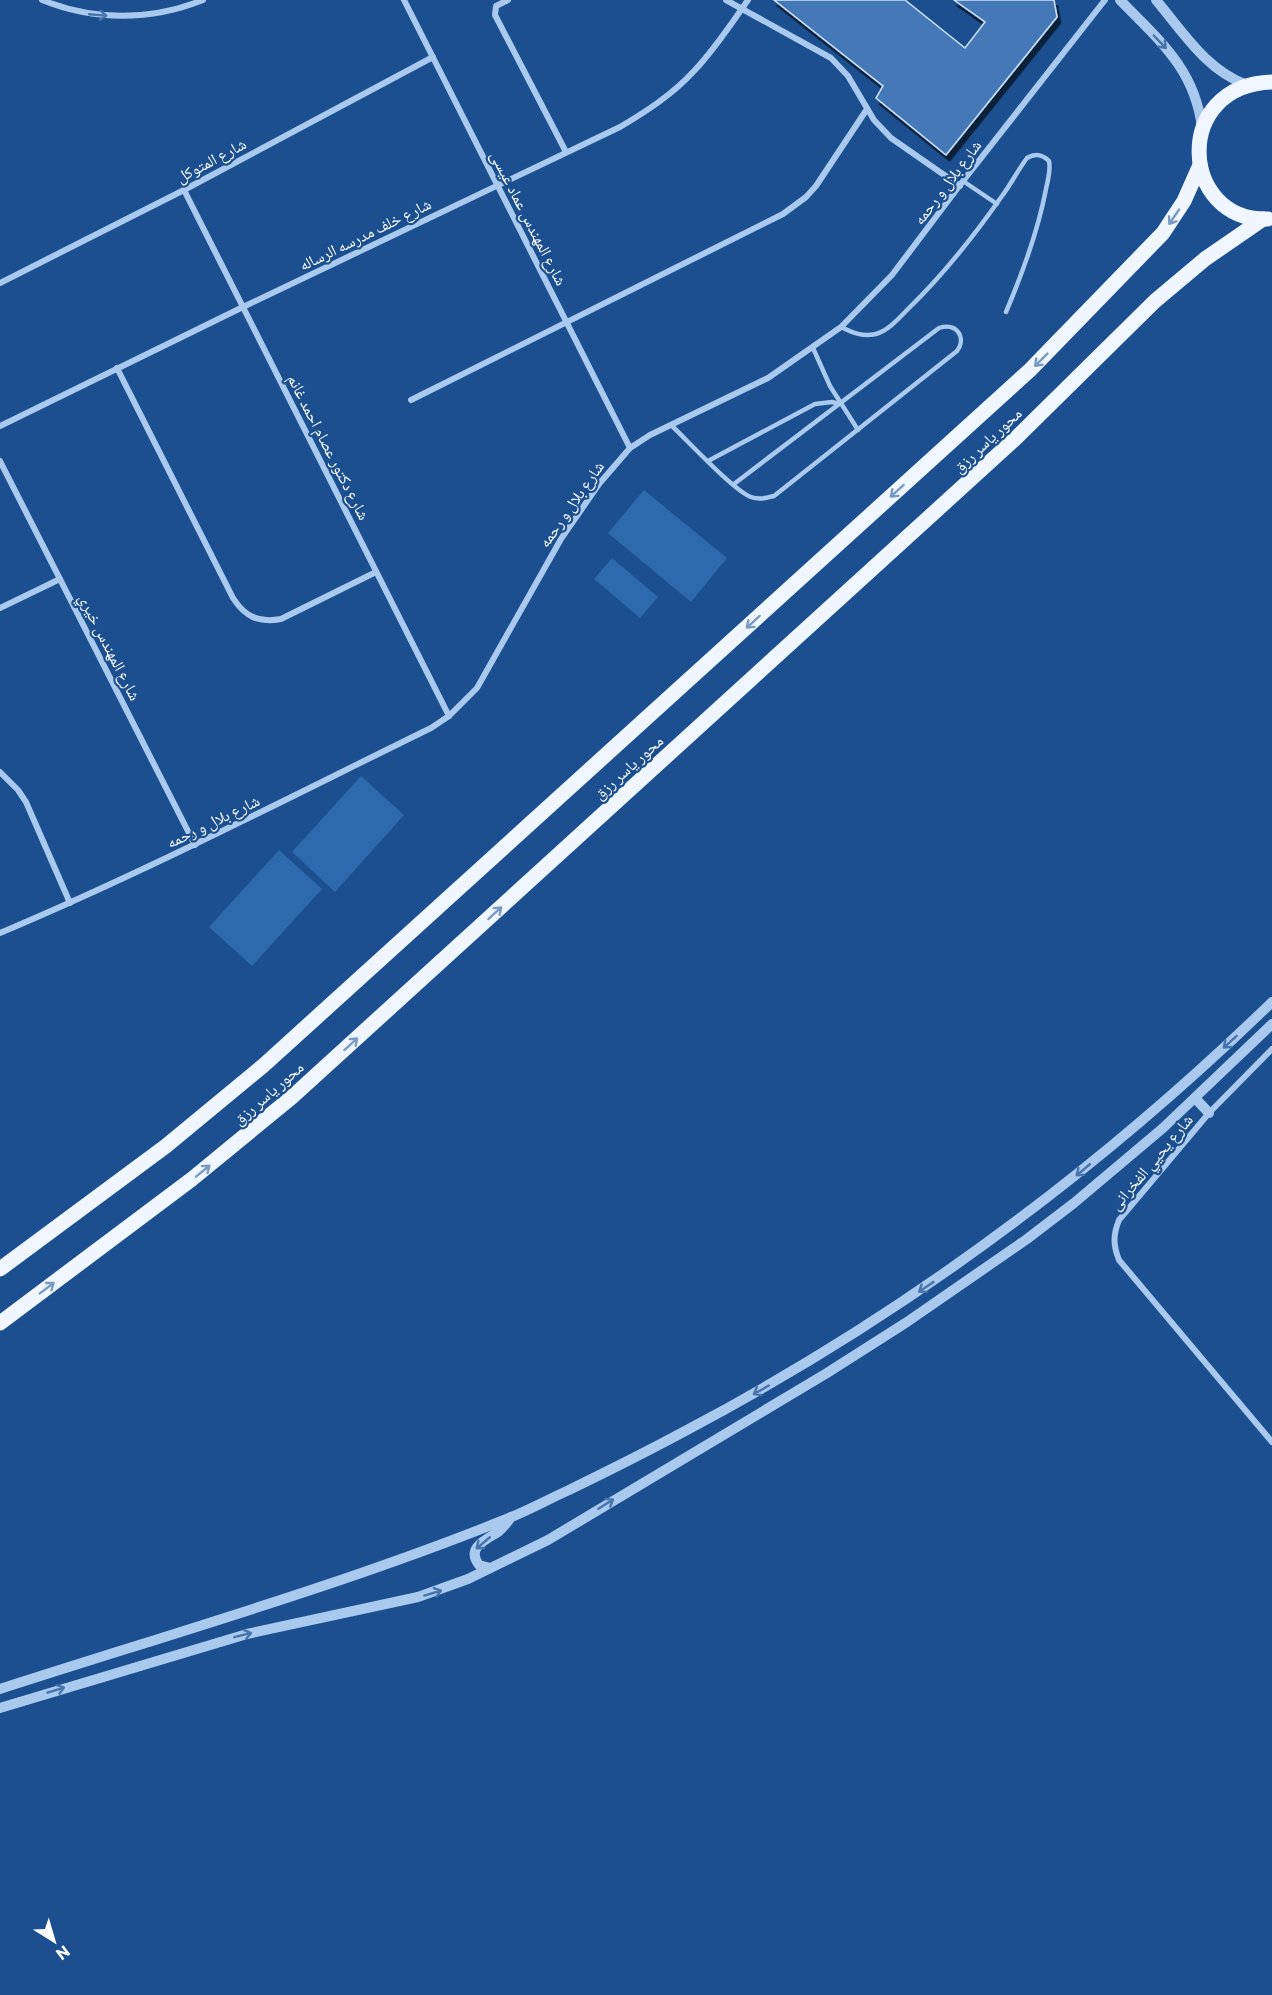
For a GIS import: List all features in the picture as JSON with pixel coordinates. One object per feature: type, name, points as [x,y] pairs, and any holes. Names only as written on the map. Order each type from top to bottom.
[{"type":"main road","points":[[1268,219],[1239,213],[1218,199],[1207,183],[1200,165],[1199,147],[1202,128],[1208,116],[1224,97],[1247,85],[1272,82]]},
{"type":"main road","name":"محور ياسر رزق","points":[[0,1269],[166,1146],[264,1065],[1030,370],[1163,232],[1184,201],[1200,165]]},
{"type":"main road","name":"محور ياسر رزق","points":[[0,1323],[192,1179],[292,1097],[1016,438],[1155,301],[1205,259],[1268,219]]},
{"type":"street","points":[[42,0],[59,7],[91,14],[123,16],[156,14],[203,0]]},
{"type":"street","name":"شارع المهندس عماد عيسى","points":[[404,0],[630,448]]},
{"type":"street","points":[[508,0],[496,6],[495,15],[566,152]]},
{"type":"street","points":[[726,0],[831,58],[848,76],[874,120],[891,138],[962,183]]},
{"type":"street","name":"شارع خلف مدرسه الرساله","points":[[0,426],[620,127],[647,111],[694,71],[714,48],[748,0]]},
{"type":"street","name":"شارع بلال و رحمه","points":[[0,933],[195,845],[431,728],[449,716],[477,688],[561,539],[599,484],[630,448],[671,425],[768,378],[841,327],[892,275],[1105,0]]},
{"type":"street","points":[[1120,0],[1167,48],[1182,68],[1196,97],[1202,128]]},
{"type":"street","points":[[1156,0],[1214,68],[1235,81],[1247,85]]},
{"type":"street","name":"شارع المتوكل","points":[[0,283],[184,190],[433,57]]},
{"type":"street","points":[[411,400],[795,206],[806,197],[824,175],[867,109]]},
{"type":"street","name":"شارع دكتور عصام احمد غانم","points":[[184,190],[449,716]]},
{"type":"street","points":[[117,368],[239,608],[258,620],[281,619],[376,572]]},
{"type":"street","name":"شارع المهندس خيري","points":[[0,461],[195,845]]},
{"type":"street","points":[[0,608],[60,579]]},
{"type":"street","points":[[0,772],[18,790],[26,802],[70,903]]},
{"type":"street","points":[[0,1689],[304,1591],[512,1517],[650,1450],[745,1399],[846,1339],[938,1279],[1013,1225],[1153,1111],[1272,1002]]},
{"type":"street","points":[[0,1708],[231,1638],[418,1598],[490,1568],[566,1530],[827,1373],[907,1322],[1027,1239],[1074,1203],[1195,1098],[1272,1024]]},
{"type":"street","name":"شارع يحيي الفخرانى","points":[[1272,1048],[1209,1113],[1119,1220],[1114,1233],[1114,1248],[1126,1270],[1272,1442]]},
{"type":"street","points":[[1195,1098],[1209,1113]]},
{"type":"street","points":[[490,1568],[484,1568],[475,1560],[475,1549],[478,1544],[500,1531],[512,1517]]},
{"type":"lane","points":[[841,327],[853,333],[865,335],[878,333],[890,327],[939,276],[997,204],[1027,158],[1039,154],[1049,161],[1050,168],[1033,241],[1006,312]]},
{"type":"lane","points":[[962,183],[997,204]]},
{"type":"lane","points":[[671,425],[744,494],[764,499],[774,496],[957,351],[962,338],[959,331],[953,327],[939,328],[734,484]]},
{"type":"lane","points":[[813,348],[840,404],[858,430]]},
{"type":"lane","points":[[708,461],[815,404],[832,402],[840,404]]},
{"type":"shaded area","points":[[644,490],[727,558],[691,602],[608,533]]},
{"type":"shaded area","points":[[612,558],[658,597],[640,618],[594,579]]},
{"type":"shaded area","points":[[361,776],[404,815],[335,892],[292,852]]},
{"type":"shaded area","points":[[279,850],[322,889],[252,966],[209,927]]},
{"type":"building","points":[[774,0],[905,0],[965,48],[985,22],[954,0],[1054,0],[1057,17],[946,155],[876,98],[883,86]]}]
